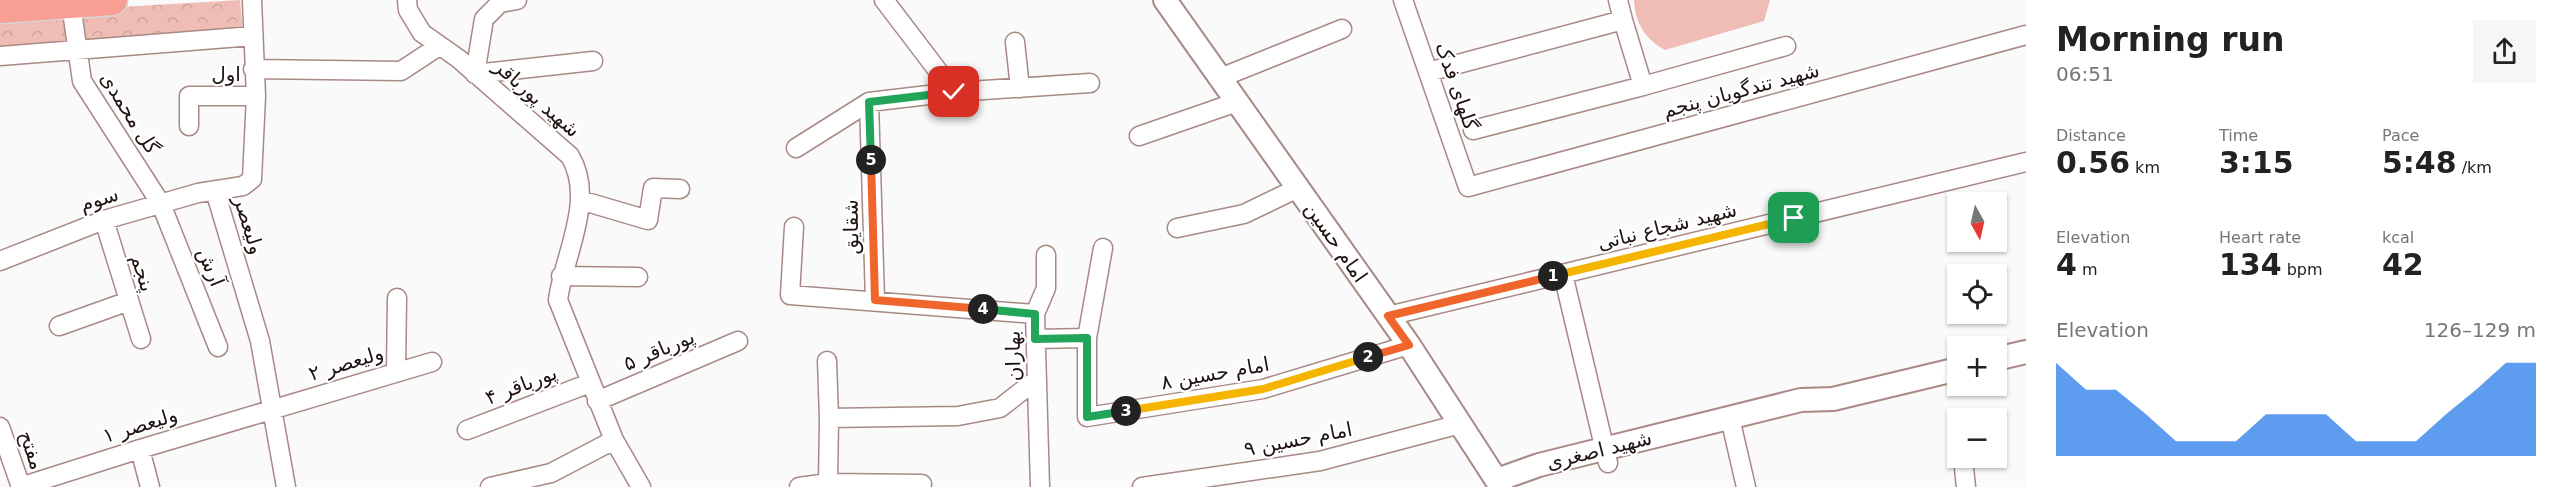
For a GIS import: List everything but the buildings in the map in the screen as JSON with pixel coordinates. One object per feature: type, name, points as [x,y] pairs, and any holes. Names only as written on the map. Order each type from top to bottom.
[{"type":"highway","points":[[18,5],[71,4],[112,0]]},
{"type":"street","name":"ولیعصر","points":[[252,0],[253,69],[256,96],[252,179],[243,186],[215,191],[260,341],[274,408],[286,487]]},
{"type":"street","name":"شهید پورباقر","points":[[407,0],[408,10],[422,33],[476,74],[570,156],[578,170],[581,186],[580,200],[573,240],[561,276],[558,300],[614,440],[641,487]]},
{"type":"street","points":[[518,0],[500,3],[484,19],[476,74],[593,61]]},
{"type":"street","points":[[884,0],[954,92]]},
{"type":"street","name":"گلهای فدک","points":[[1403,0],[1468,187]]},
{"type":"street","points":[[1618,0],[1643,86]]},
{"type":"street","name":"امام حسین","points":[[1168,1],[1409,345],[1460,423],[1495,485]]},
{"type":"street","name":"گل محمدی","points":[[71,4],[81,81],[161,204]]},
{"type":"street","points":[[1428,72],[1623,20]]},
{"type":"street","points":[[1220,78],[1342,29]]},
{"type":"street","name":"شهید تندگویان پنجم","points":[[1468,187],[2026,35]]},
{"type":"street","points":[[0,56],[77,48],[253,36]]},
{"type":"street","points":[[1015,42],[1020,88]]},
{"type":"street","points":[[253,69],[401,71],[439,45]]},
{"type":"street","points":[[1473,130],[1786,46]]},
{"type":"street","points":[[796,148],[869,102],[954,92],[1090,83]]},
{"type":"street","name":"اول","points":[[189,126],[189,96],[256,96]]},
{"type":"street","name":"شقایق","points":[[869,102],[875,300]]},
{"type":"street","points":[[1138,136],[1237,102]]},
{"type":"street","name":"شهید شجاع نباتی","points":[[1388,316],[2026,162]]},
{"type":"street","points":[[580,200],[648,220],[653,188],[680,189]]},
{"type":"street","points":[[1177,228],[1244,214],[1298,188]]},
{"type":"street","name":"سوم","points":[[0,261],[104,220],[215,191]]},
{"type":"street","name":"آرش","points":[[161,204],[218,347]]},
{"type":"street","name":"پنجم","points":[[104,220],[141,339]]},
{"type":"street","name":"بهاران","points":[[794,226],[790,295],[1035,314],[1040,487]]},
{"type":"street","name":"امام حسین ۸","points":[[1103,248],[1087,338],[1087,417],[1263,389],[1409,345]]},
{"type":"street","points":[[1035,314],[1046,288],[1046,255]]},
{"type":"street","points":[[1563,274],[1606,455]]},
{"type":"street","points":[[561,276],[638,277]]},
{"type":"street","points":[[396,372],[397,298]]},
{"type":"street","points":[[59,326],[129,301]]},
{"type":"street","points":[[1035,339],[1087,338]]},
{"type":"street","name":"پورباقر ۵","points":[[597,401],[738,341]]},
{"type":"street","points":[[2007,356],[2026,352]]},
{"type":"street","points":[[827,361],[828,483]]},
{"type":"street","name":"ولیعصر ۲","points":[[274,408],[432,362]]},
{"type":"street","name":"شهید اصغری","points":[[1495,485],[1545,479],[1606,455],[1731,424],[1802,414],[1833,399],[1947,372]]},
{"type":"street","points":[[829,418],[958,416],[1000,408],[1036,380]]},
{"type":"street","name":"پورباقر ۴","points":[[467,430],[590,383]]},
{"type":"street","name":"ولیعصر ۱","points":[[21,487],[274,408]]},
{"type":"street","name":"امام حسین ۹","points":[[1142,487],[1320,461],[1460,423]]},
{"type":"street","points":[[1731,424],[1746,487]]},
{"type":"street","name":"مفتح","points":[[0,427],[21,487]]},
{"type":"street","points":[[490,487],[551,472],[614,440]]},
{"type":"street","points":[[140,449],[150,487]]},
{"type":"street","points":[[1964,468],[1966,487]]},
{"type":"street","points":[[799,487],[828,483],[922,484]]},
{"type":"green space","points":[[240,0],[243,32],[0,54],[0,14]]},
{"type":"green space","points":[[1634,0],[1770,0],[1764,21],[1665,50],[1642,30],[1636,16]]},
{"type":"route","points":[[954,92],[869,102],[875,300],[1035,314],[1035,339],[1087,338],[1087,417],[1263,389],[1409,345],[1388,316],[1794,218]]}]
